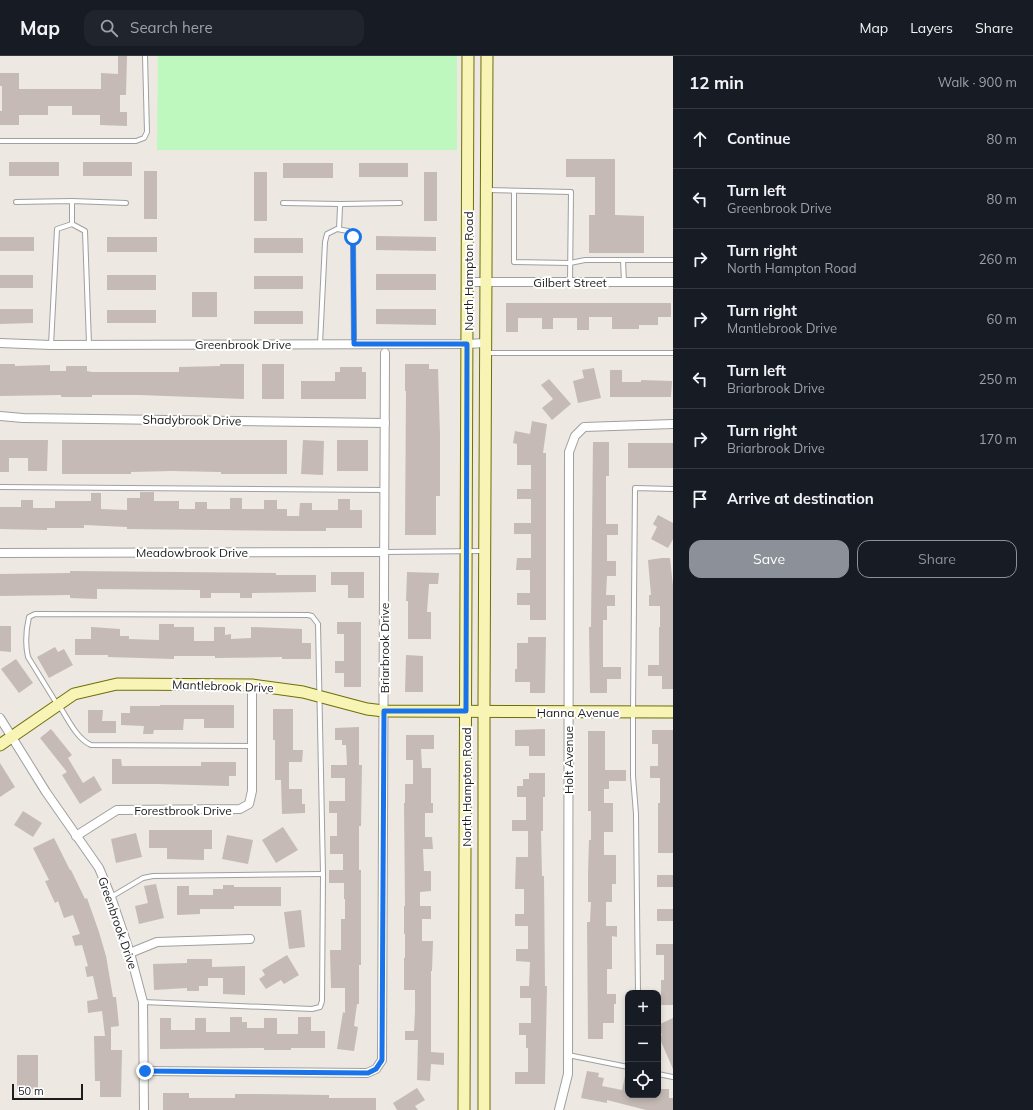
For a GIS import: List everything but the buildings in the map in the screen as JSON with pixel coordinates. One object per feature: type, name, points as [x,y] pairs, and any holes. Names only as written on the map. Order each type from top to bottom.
[{"type":"main road","name":"North Hampton Road","points":[[464,1110],[468,56]]},
{"type":"main road","name":"North Hampton Road","points":[[484,1110],[484,551],[487,56]]},
{"type":"main road","name":"Mantlebrook Drive","points":[[0,745],[74,694],[117,684],[252,685],[303,692],[367,709],[384,711],[484,711]]},
{"type":"main road","name":"Hanna Avenue","points":[[484,711],[673,712]]},
{"type":"street","name":"Gilbert Street","points":[[468,282],[673,282]]},
{"type":"street","name":"Greenbrook Drive","points":[[0,344],[467,344],[485,348]]},
{"type":"street","name":"Briarbrook Drive","points":[[145,1071],[368,1073],[376,1069],[382,1060],[385,353]]},
{"type":"street","name":"Shadybrook Drive","points":[[0,416],[31,418],[385,423]]},
{"type":"street","name":"Holt Avenue","points":[[559,1110],[568,1074],[569,452],[575,436],[584,427],[673,424]]},
{"type":"street","name":"Meadowbrook Drive","points":[[0,553],[383,552]]},
{"type":"street","name":"Forestbrook Drive","points":[[76,836],[117,810],[240,809],[249,804],[252,791],[252,685]]},
{"type":"street","name":"Greenbrook Drive","points":[[0,718],[46,792],[99,868],[111,897],[130,953],[143,1002],[145,1071],[144,1110]]},
{"type":"street","points":[[130,953],[157,942],[250,939]]},
{"type":"street","points":[[464,1110],[471,1110]]},
{"type":"lane","points":[[0,141],[136,141],[144,138],[146,132],[145,56]]},
{"type":"lane","points":[[486,190],[571,192],[570,282]]},
{"type":"lane","points":[[514,191],[514,262],[570,263],[585,260],[673,260]]},
{"type":"lane","points":[[16,202],[72,201],[126,203]]},
{"type":"lane","points":[[72,201],[72,224]]},
{"type":"lane","points":[[283,203],[400,203]]},
{"type":"lane","points":[[339,229],[340,207],[342,204]]},
{"type":"lane","points":[[51,345],[58,229],[72,224],[85,231],[89,344]]},
{"type":"lane","points":[[320,344],[325,242],[327,234],[337,229],[348,231],[353,237],[354,344]]},
{"type":"lane","points":[[623,260],[624,282]]},
{"type":"lane","points":[[485,348],[673,353]]},
{"type":"lane","points":[[0,487],[385,490]]},
{"type":"lane","points":[[638,990],[636,814],[633,776],[635,488],[673,489]]},
{"type":"lane","points":[[383,552],[484,551]]},
{"type":"lane","points":[[143,1002],[312,1010],[320,1007],[322,1001],[323,874],[318,624],[312,616],[308,615],[35,614],[30,617],[27,627],[26,649],[28,657],[58,705],[86,743],[92,745],[252,746]]},
{"type":"lane","points":[[111,897],[143,878],[154,876],[323,874]]},
{"type":"lane","points":[[568,1055],[625,1066]]},
{"type":"lane","points":[[661,1075],[673,1077]]},
{"type":"green space","points":[[158,56],[457,56],[457,150],[157,150]]},
{"type":"route","points":[[145,1071],[368,1073],[376,1069],[382,1060],[384,940],[384,711],[466,711],[467,344],[354,344],[353,237]]}]
